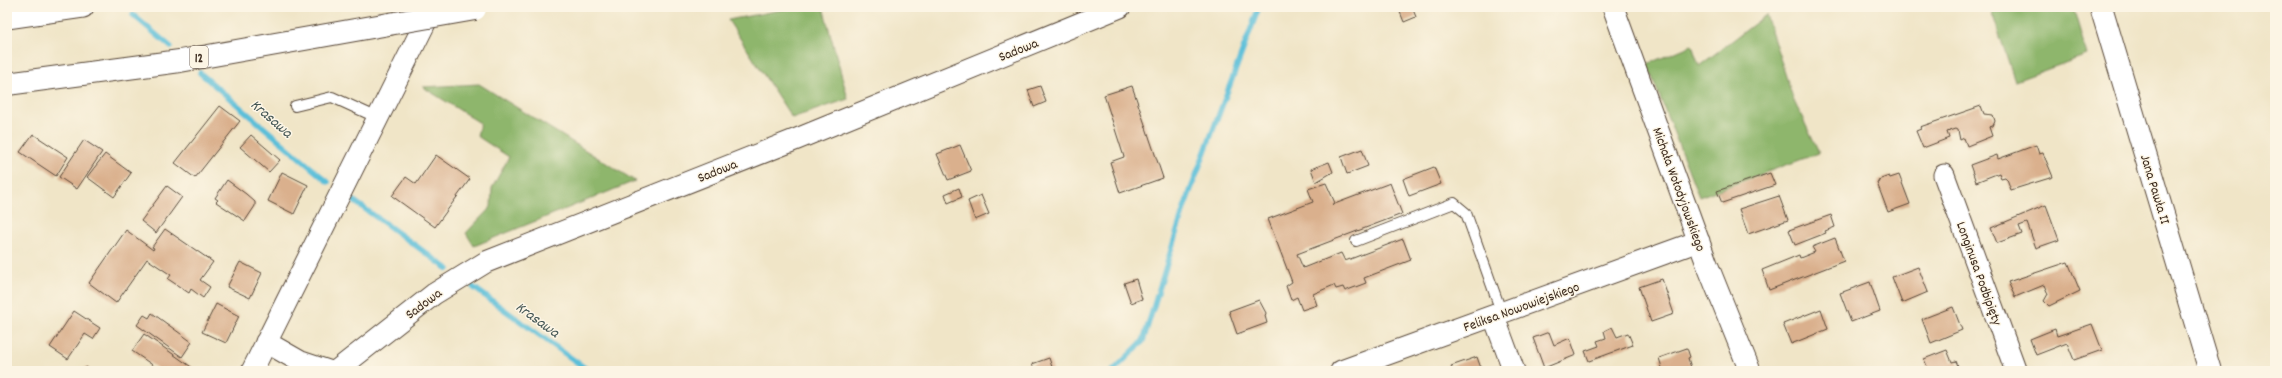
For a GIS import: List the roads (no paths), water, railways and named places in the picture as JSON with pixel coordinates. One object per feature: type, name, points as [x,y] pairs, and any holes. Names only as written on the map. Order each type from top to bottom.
[{"type":"main road","name":"Jana Pawła II","points":[[2101,7],[2210,371]]},
{"type":"main road","name":"12","points":[[7,84],[180,61],[480,8]]},
{"type":"street","points":[[7,18],[83,7]]},
{"type":"street","points":[[252,371],[433,7]]},
{"type":"street","name":"Sadowa","points":[[336,371],[434,294],[486,262],[797,139],[1120,7]]},
{"type":"street","name":"Michała Wołodyjowskiego","points":[[1613,7],[1699,240],[1750,371]]},
{"type":"street","name":"Longinusa Podbipięty","points":[[1944,175],[2016,371]]},
{"type":"street","name":"Feliksa Nowowiejskiego","points":[[1341,371],[1498,315],[1699,240]]},
{"type":"street","points":[[1498,315],[1514,371]]},
{"type":"street","points":[[266,342],[301,362],[328,371]]},
{"type":"lane","points":[[295,106],[332,97],[378,118]]},
{"type":"lane","points":[[1356,241],[1454,203],[1466,213],[1498,315]]},
{"type":"waterway","points":[[1113,371],[1143,341],[1185,205],[1259,7]]},
{"type":"waterway","name":"Krasawa","points":[[133,15],[171,47]]},
{"type":"waterway","name":"Krasawa","points":[[200,73],[328,182]]},
{"type":"waterway","name":"Krasawa","points":[[354,201],[448,269]]},
{"type":"waterway","name":"Krasawa","points":[[473,287],[589,371]]}]
